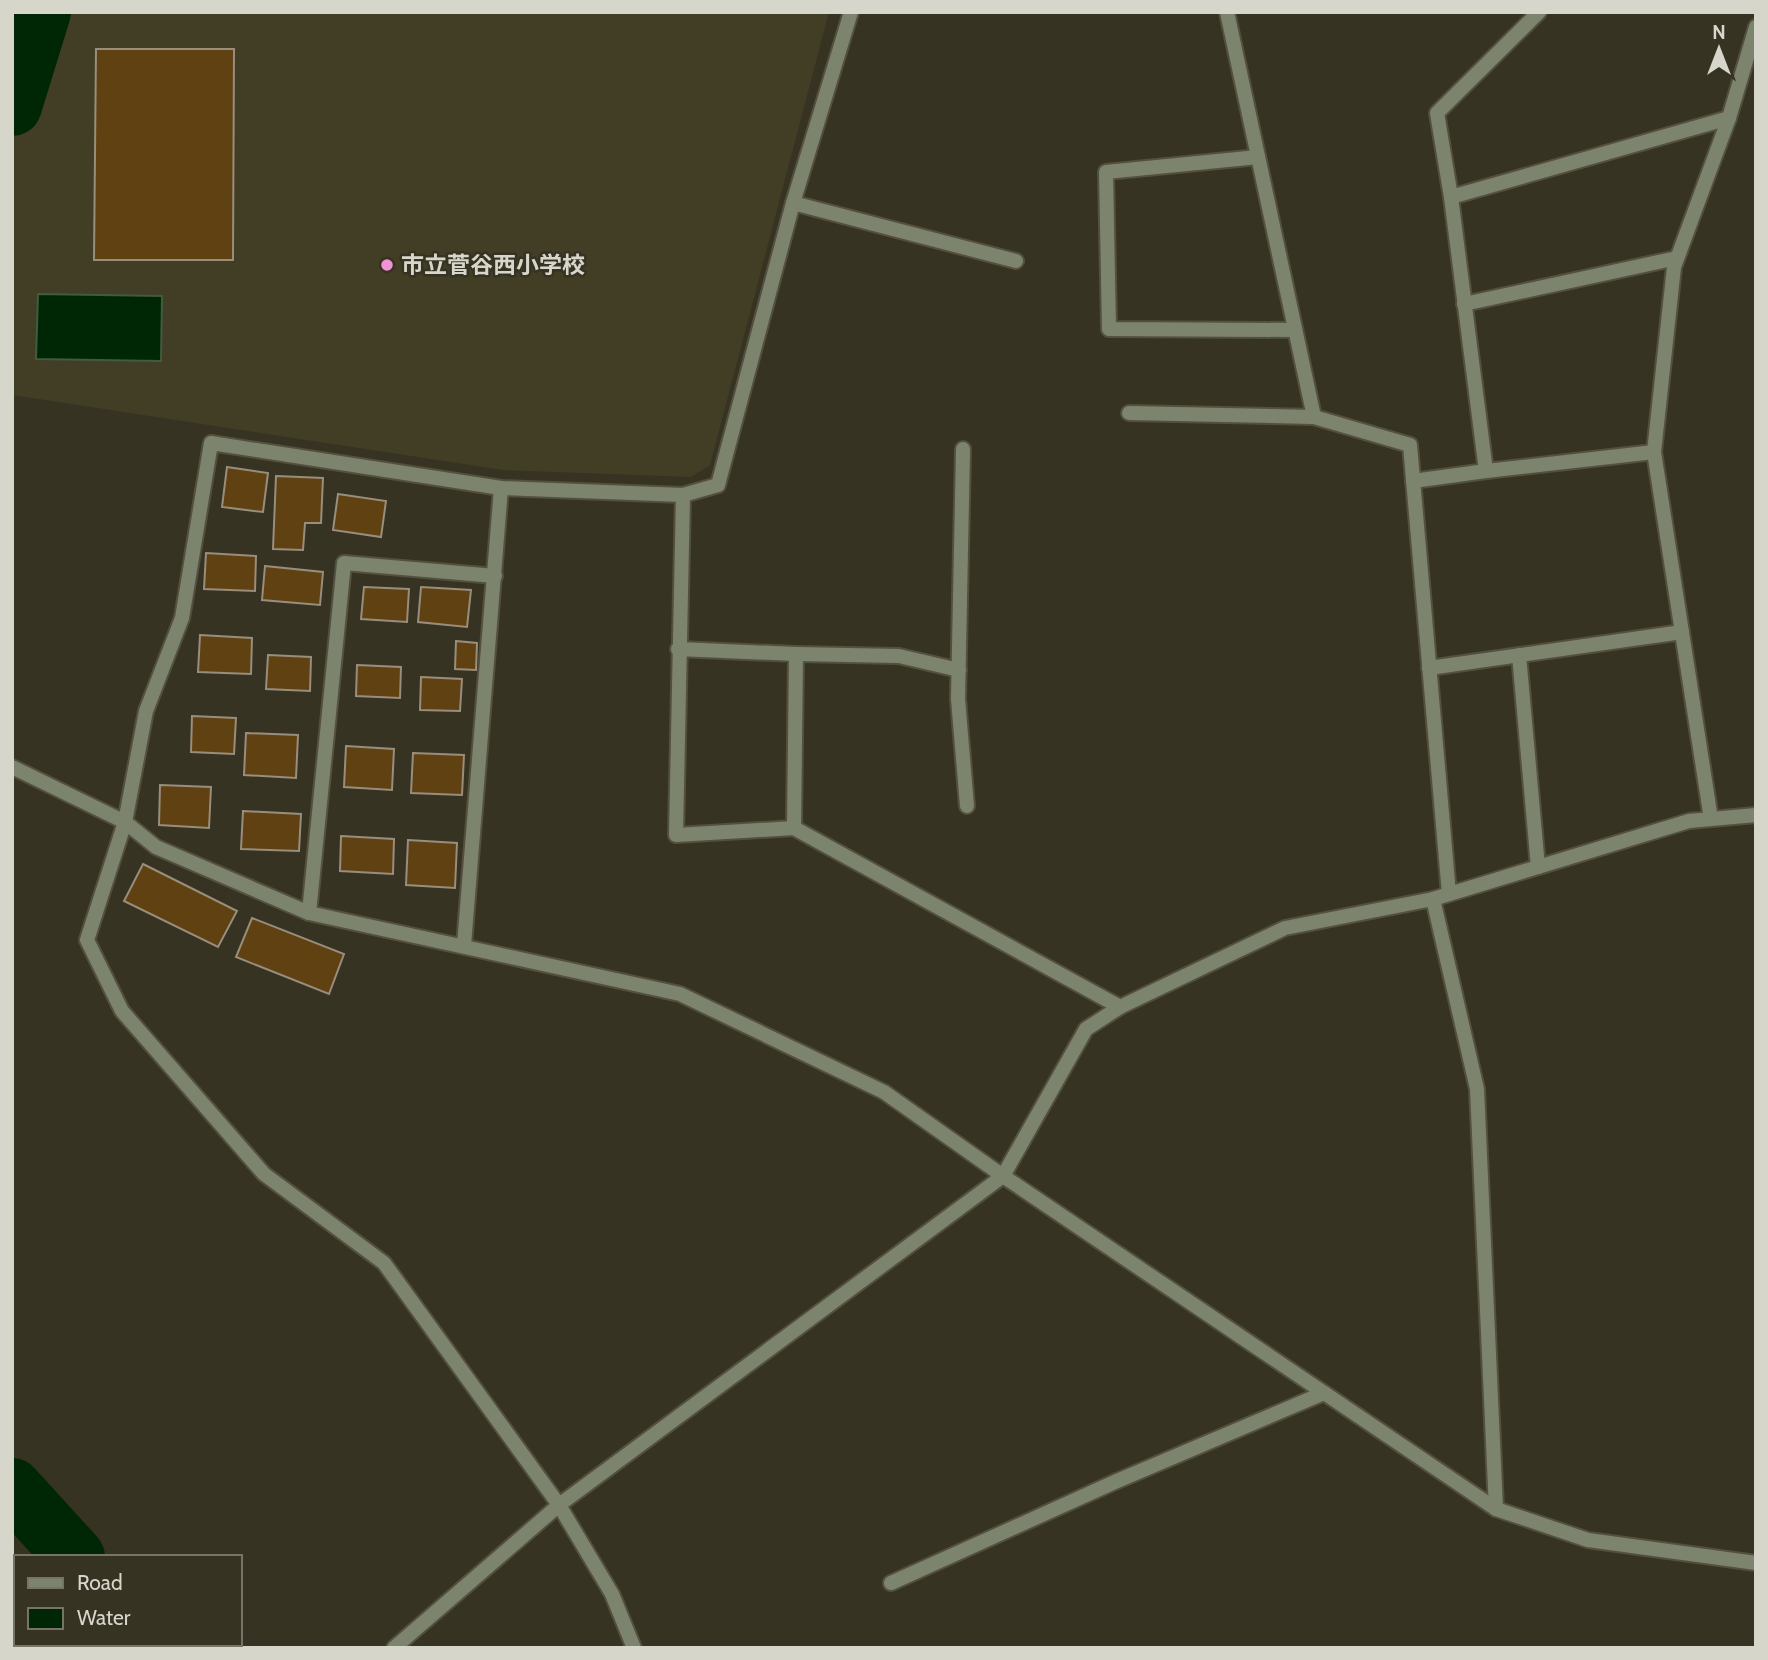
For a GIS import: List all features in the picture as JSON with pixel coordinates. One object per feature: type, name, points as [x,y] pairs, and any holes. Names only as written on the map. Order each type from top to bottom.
[{"type":"street","points":[[634,1648],[612,1594],[559,1505],[384,1263],[264,1174],[122,1011],[87,940],[125,822],[146,711],[182,618],[211,443],[501,488],[683,495],[718,485],[793,203],[851,12]]},
{"type":"street","points":[[1227,12],[1314,417]]},
{"type":"street","points":[[1486,471],[1451,197],[1437,113],[1539,12]]},
{"type":"street","points":[[1711,819],[1654,452],[1677,258],[1729,118],[1756,27]]},
{"type":"street","points":[[1451,197],[1729,118]]},
{"type":"street","points":[[1258,156],[1106,172],[1109,329],[1295,330]]},
{"type":"street","points":[[793,203],[1016,261]]},
{"type":"street","points":[[1464,304],[1677,258]]},
{"type":"street","points":[[1129,413],[1314,417],[1410,445],[1449,894]]},
{"type":"street","points":[[963,449],[959,670],[967,806]]},
{"type":"street","points":[[1413,481],[1654,452]]},
{"type":"street","points":[[464,945],[501,488]]},
{"type":"street","points":[[683,495],[676,835],[794,828],[1120,1007]]},
{"type":"street","points":[[309,913],[344,563],[495,576]]},
{"type":"street","points":[[1429,668],[1682,632]]},
{"type":"street","points":[[678,649],[899,656],[959,670]]},
{"type":"street","points":[[794,828],[796,654]]},
{"type":"street","points":[[1519,655],[1538,867]]},
{"type":"street","points":[[12,766],[125,822],[156,847],[309,913],[680,993],[884,1092],[1003,1176],[1496,1509],[1588,1540],[1756,1563]]},
{"type":"street","points":[[394,1648],[559,1505],[1003,1176],[1086,1029],[1120,1007],[1285,928],[1433,899],[1689,821],[1756,816]]},
{"type":"street","points":[[1433,899],[1477,1088],[1496,1509]]},
{"type":"street","points":[[891,1583],[1117,1481],[1324,1393]]},
{"type":"shaded area","name":"市立菅谷西小学校","points":[[55,12],[829,12],[710,465],[691,477],[503,470],[12,395],[12,135]]},
{"type":"water","points":[[38,294],[162,296],[161,361],[36,359]]},
{"type":"building","points":[[96,49],[234,49],[233,260],[94,260]]},
{"type":"building","points":[[227,467],[268,473],[263,512],[222,507]]},
{"type":"building","points":[[276,476],[323,478],[321,523],[305,523],[303,550],[273,549]]},
{"type":"building","points":[[338,494],[386,501],[381,537],[333,530]]},
{"type":"building","points":[[206,553],[256,556],[255,591],[204,589]]},
{"type":"building","points":[[265,566],[323,572],[320,605],[262,600]]},
{"type":"building","points":[[364,587],[409,589],[407,622],[361,619]]},
{"type":"building","points":[[421,587],[471,590],[467,627],[418,622]]},
{"type":"building","points":[[200,635],[252,638],[251,674],[198,672]]},
{"type":"building","points":[[456,641],[477,643],[476,670],[455,669]]},
{"type":"building","points":[[268,655],[311,657],[310,691],[266,689]]},
{"type":"building","points":[[357,665],[401,667],[400,698],[356,696]]},
{"type":"building","points":[[421,677],[462,679],[460,711],[420,710]]},
{"type":"building","points":[[192,716],[236,718],[234,754],[191,752]]},
{"type":"building","points":[[246,733],[298,735],[296,778],[244,775]]},
{"type":"building","points":[[346,746],[394,749],[392,790],[344,787]]},
{"type":"building","points":[[413,753],[464,755],[462,795],[411,793]]},
{"type":"building","points":[[160,785],[211,787],[209,828],[159,825]]},
{"type":"building","points":[[243,811],[301,814],[299,851],[241,849]]},
{"type":"building","points":[[341,836],[394,839],[393,874],[340,871]]},
{"type":"building","points":[[408,840],[457,843],[455,888],[406,885]]},
{"type":"building","points":[[143,864],[237,911],[218,947],[124,901]]},
{"type":"building","points":[[252,918],[344,954],[329,994],[236,957]]},
{"type":"waterway","points":[[12,106],[41,12]]},
{"type":"waterway","points":[[12,1488],[73,1555]]},
{"type":"place","name":"市立菅谷西小学校","points":[[387,265]]}]
